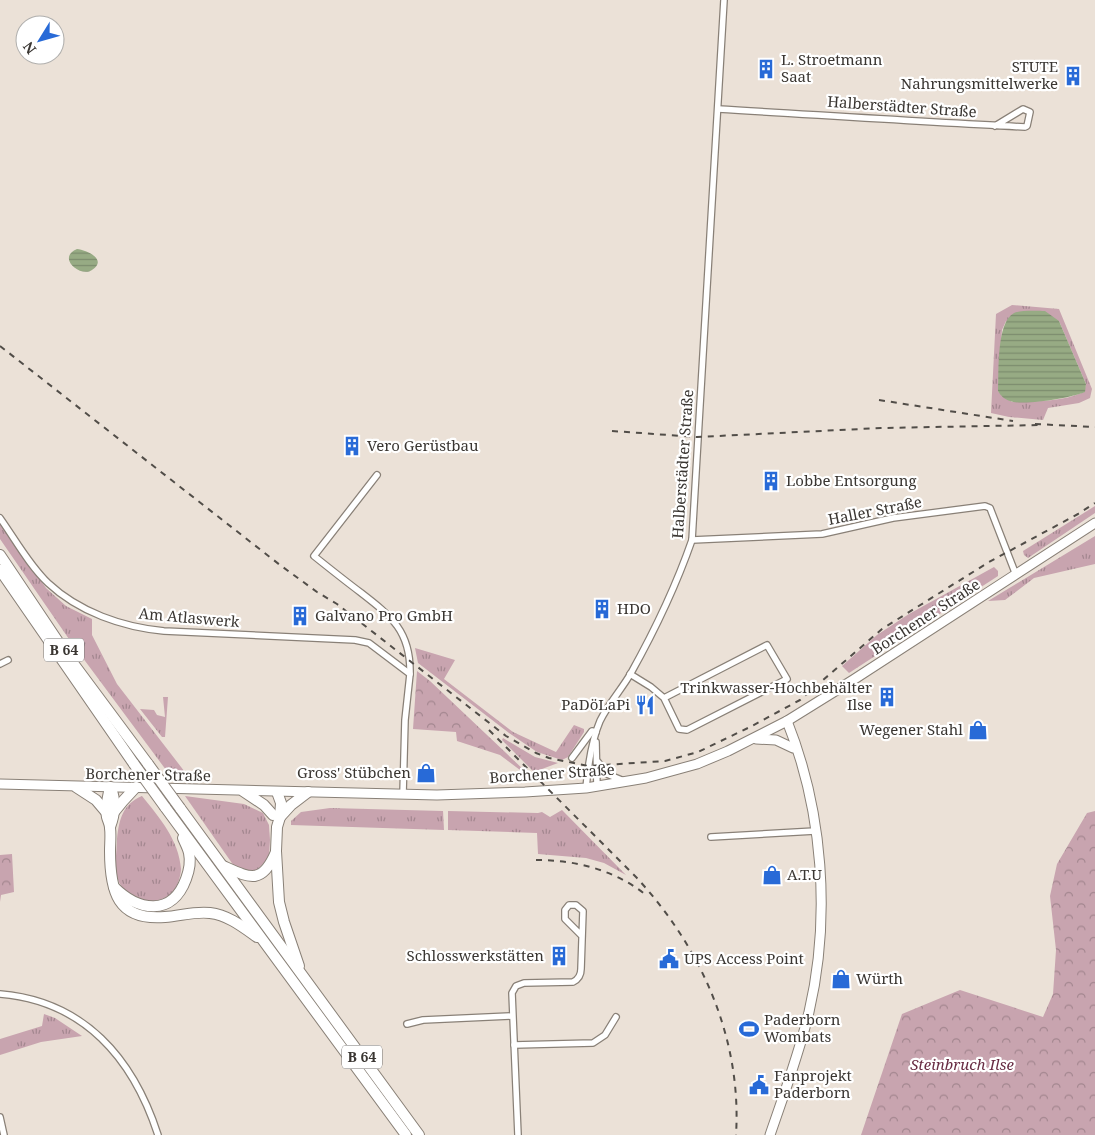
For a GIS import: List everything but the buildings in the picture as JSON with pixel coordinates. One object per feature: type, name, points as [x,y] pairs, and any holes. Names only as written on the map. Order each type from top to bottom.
[{"type":"highway","name":"B 64","points":[[0,555],[67,655],[419,1135]]},
{"type":"highway","name":"B 64","points":[[0,570],[134,764],[406,1135]]},
{"type":"highway","points":[[76,787],[111,813]]},
{"type":"highway","points":[[110,787],[107,801],[111,813],[110,869],[118,901],[135,914],[163,917],[210,913],[229,918],[264,942]]},
{"type":"highway","points":[[111,813],[136,787]]},
{"type":"highway","points":[[243,791],[277,816]]},
{"type":"highway","points":[[277,792],[274,798],[277,816],[276,851],[279,902],[292,948],[304,978]]},
{"type":"highway","points":[[277,816],[308,792]]},
{"type":"highway","points":[[113,885],[129,900],[139,905],[150,907],[168,902],[181,890],[188,870],[189,851],[165,807]]},
{"type":"highway","points":[[222,866],[248,877],[256,876],[268,869],[276,851]]},
{"type":"main road","name":"Borchener Straße","points":[[0,784],[403,794],[525,792],[597,787],[627,782],[697,764],[754,739],[853,680],[1095,523]]},
{"type":"main road","points":[[784,722],[793,748],[800,758]]},
{"type":"main road","points":[[770,1135],[798,1051],[809,1011],[818,954],[820,901],[816,831],[809,788],[800,758],[784,722]]},
{"type":"main road","points":[[754,739],[776,740],[793,748]]},
{"type":"street","name":"Halberstädter Straße","points":[[586,788],[588,766],[603,716],[630,674],[670,594],[692,540],[724,0]]},
{"type":"street","name":"Halberstädter Straße","points":[[718,109],[995,126],[1025,127],[1027,126],[1030,112],[1023,109],[995,126]]},
{"type":"street","points":[[710,234],[718,235]]},
{"type":"street","points":[[377,475],[314,556],[387,613],[398,626],[408,649],[410,674],[405,720],[403,794]]},
{"type":"street","name":"Haller Straße","points":[[692,540],[822,534],[893,518],[985,506],[990,508],[1016,575]]},
{"type":"street","name":"Am Atlaswerk","points":[[0,518],[32,564],[48,583],[69,599],[99,616],[136,628],[156,631],[363,641],[369,643],[410,674]]},
{"type":"street","points":[[630,674],[664,698],[680,729],[687,730],[787,679],[767,645],[664,698]]},
{"type":"street","points":[[0,664],[8,660]]},
{"type":"street","name":"Halberstädter Straße","points":[[572,758],[592,731],[596,735]]},
{"type":"street","points":[[596,735],[597,787]]},
{"type":"street","points":[[597,761],[607,774],[627,782]]},
{"type":"street","points":[[711,837],[816,831]]},
{"type":"street","points":[[518,1135],[512,993],[516,986],[524,983],[573,982],[578,980],[581,974],[583,911],[576,905],[569,905],[565,910],[565,919],[582,936]]},
{"type":"street","points":[[0,994],[21,996],[62,1009],[88,1027],[120,1061],[139,1089],[158,1135]]},
{"type":"street","points":[[407,1024],[423,1020],[512,1016]]},
{"type":"street","points":[[514,1045],[593,1043],[605,1035],[616,1018]]},
{"type":"street","points":[[0,1118],[4,1135]]},
{"type":"green space","points":[[1012,305],[1059,309],[1092,389],[1090,398],[1079,403],[1048,408],[1043,420],[1009,417],[991,413],[996,314]],"holes":[[[1006,321],[1059,321],[1086,384],[1084,392],[1067,398],[1012,402],[998,391],[1002,330]]]},
{"type":"green space","points":[[1095,506],[1095,513],[1028,558],[1024,555],[1023,551]]},
{"type":"green space","points":[[0,523],[46,588],[66,606],[92,619],[92,635],[117,684],[188,776],[172,778],[71,642],[0,539]]},
{"type":"green space","points":[[1095,536],[1095,564],[1034,578],[1005,600],[988,601]]},
{"type":"green space","points":[[994,567],[998,571],[998,576],[849,673],[842,666],[877,635],[909,614]]},
{"type":"green space","points":[[415,648],[455,660],[444,679],[513,732],[556,752],[574,725],[584,729],[584,732],[568,757],[562,760],[537,752],[509,733],[418,663]]},
{"type":"green space","points":[[417,671],[430,681],[526,772],[524,773],[500,755],[457,741],[456,732],[413,729]]},
{"type":"green space","points":[[163,697],[168,697],[165,737],[162,737],[140,709],[154,710],[157,715],[165,717]]},
{"type":"green space","points":[[503,738],[535,757],[558,763],[534,772],[502,740]]},
{"type":"green space","points":[[142,796],[155,812],[172,839],[181,869],[179,880],[174,890],[167,897],[158,900],[138,899],[129,894],[122,887],[116,873],[117,839],[123,813],[130,803]]},
{"type":"green space","points":[[185,796],[244,804],[263,813],[269,825],[269,857],[257,870],[249,871],[234,866]]},
{"type":"green space","points":[[330,808],[443,811],[444,830],[291,825],[291,821],[301,812]]},
{"type":"green space","points":[[562,810],[626,875],[604,863],[586,858],[538,854],[537,833],[448,830],[448,811],[542,812],[550,817]]},
{"type":"green space","name":"Steinbruch Ilse","points":[[1095,811],[1095,1135],[861,1135],[902,1014],[960,990],[1043,1017],[1053,994],[1056,950],[1050,896],[1057,864],[1087,813]]},
{"type":"green space","points":[[12,854],[14,892],[1,895],[0,902],[0,855]]},
{"type":"green space","points":[[44,1014],[55,1018],[82,1036],[41,1042],[0,1055],[0,1039],[42,1026]]},
{"type":"shaded area","points":[[77,249],[90,253],[97,259],[98,263],[92,270],[82,271],[72,266],[69,257]]},
{"type":"shaded area","points":[[1045,311],[1059,321],[1086,384],[1085,392],[1059,399],[1036,402],[1025,403],[1008,400],[998,391],[1001,337],[1004,326],[1008,318],[1014,313]]},
{"type":"railway","points":[[0,346],[280,565],[337,604],[506,736],[549,758],[588,766],[665,761],[698,752],[750,727],[800,700],[882,629],[989,562],[1095,503]]},
{"type":"railway","points":[[879,400],[1013,421]]},
{"type":"railway","points":[[1035,424],[1095,427]]},
{"type":"railway","points":[[612,431],[697,437],[881,428],[1042,425]]},
{"type":"railway","points":[[489,730],[636,877],[680,933],[698,964],[713,996],[724,1029],[732,1064],[736,1099],[736,1135]]},
{"type":"railway","points":[[536,860],[566,862],[594,868],[621,879],[646,895]]},
{"type":"place","name":"L. Stroetmann Saat","points":[[766,69]]},
{"type":"place","name":"STUTE Nahrungsmittelwerke","points":[[1073,76]]},
{"type":"place","name":"Vero Gerüstbau","points":[[352,446]]},
{"type":"place","name":"Lobbe Entsorgung","points":[[771,481]]},
{"type":"place","name":"HDO","points":[[602,609]]},
{"type":"place","name":"Galvano Pro GmbH","points":[[300,616]]},
{"type":"place","name":"Trinkwasser-Hochbehälter Ilse","points":[[887,697]]},
{"type":"place","name":"PaDöLaPi","points":[[645,705]]},
{"type":"place","name":"Wegener Stahl","points":[[978,730]]},
{"type":"place","name":"Gross' Stübchen","points":[[426,773]]},
{"type":"place","name":"A.T.U","points":[[772,875]]},
{"type":"place","name":"Schlosswerkstätten","points":[[559,956]]},
{"type":"place","name":"UPS Access Point","points":[[669,959]]},
{"type":"place","name":"Würth","points":[[841,979]]},
{"type":"place","name":"Paderborn Wombats","points":[[749,1029]]},
{"type":"place","name":"Fanprojekt Paderborn","points":[[759,1085]]}]
